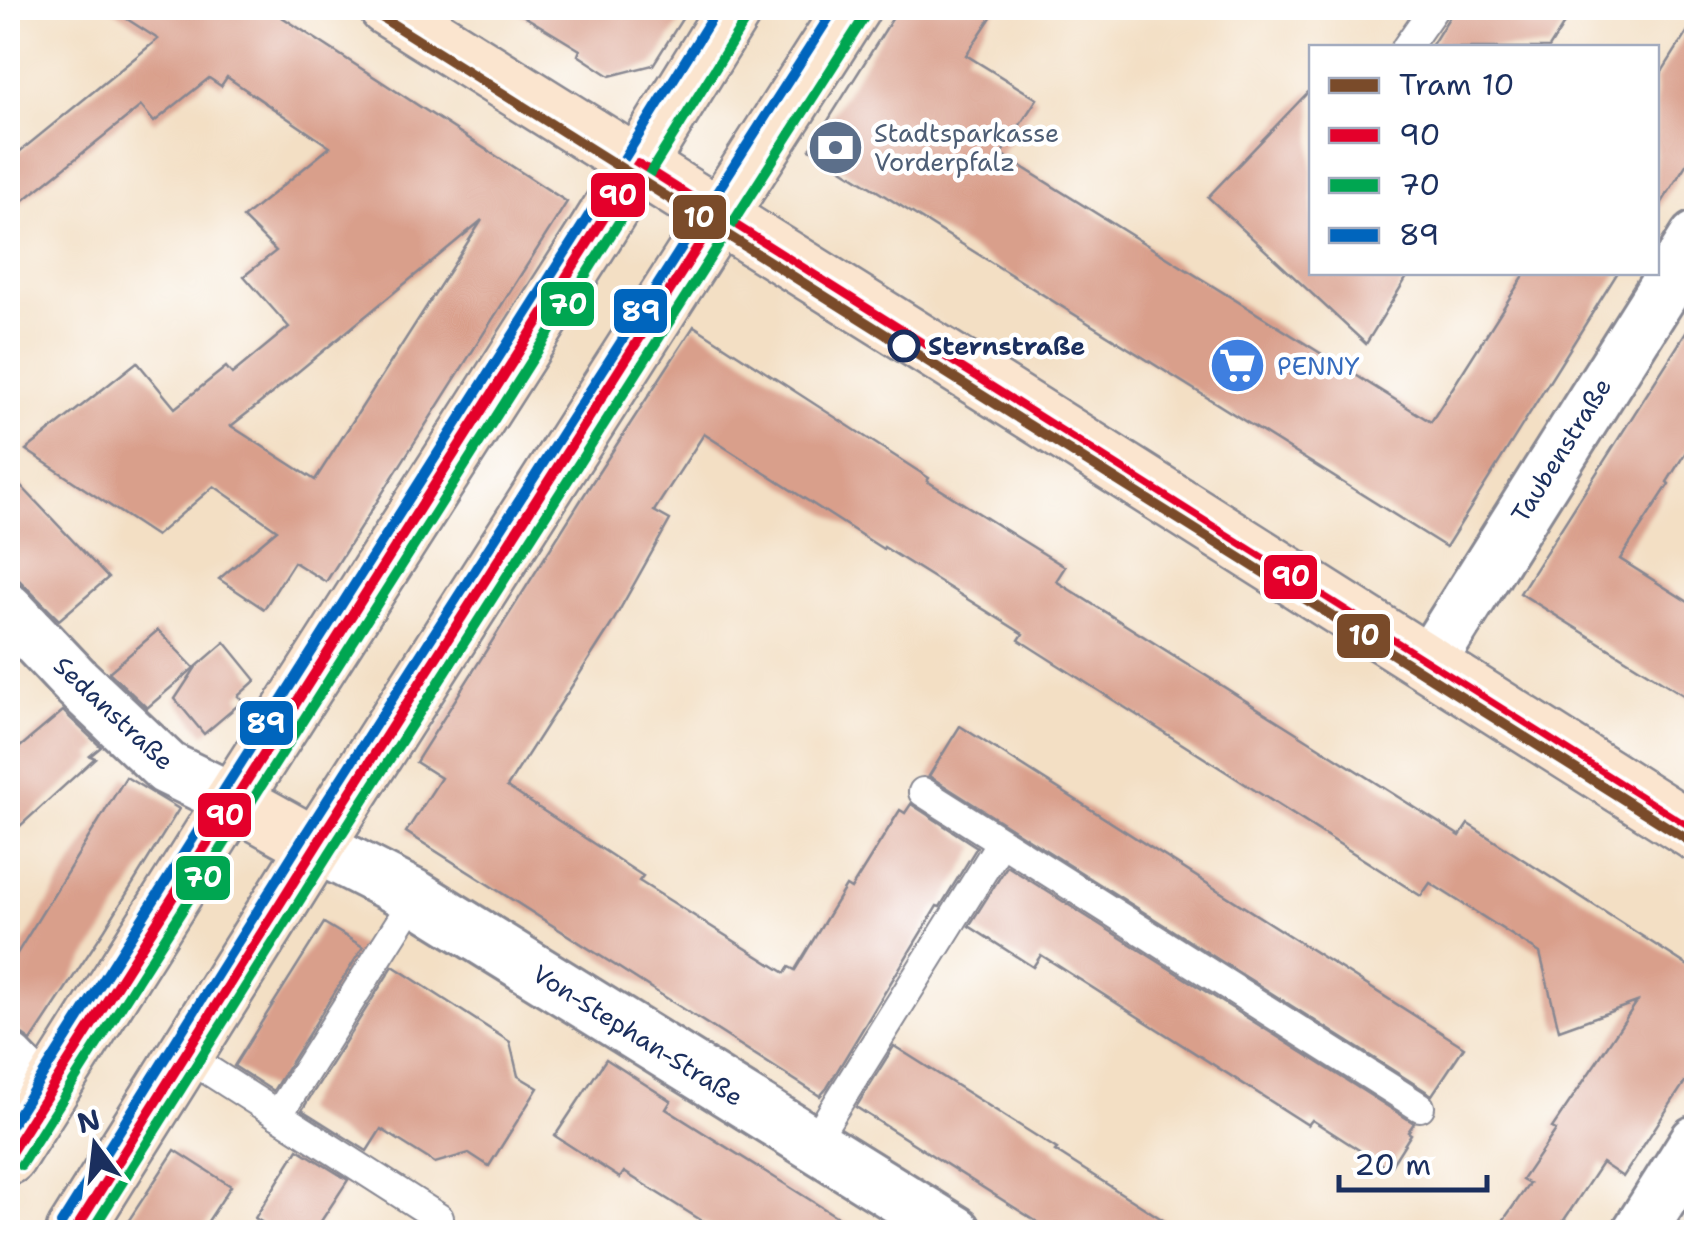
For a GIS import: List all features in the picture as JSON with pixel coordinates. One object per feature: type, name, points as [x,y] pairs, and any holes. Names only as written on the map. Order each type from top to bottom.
[{"type":"main road","points":[[387,8],[1696,832]]},
{"type":"main road","points":[[8,1157],[735,8]]},
{"type":"main road","points":[[74,1232],[852,8]]},
{"type":"main road","points":[[232,800],[316,846]]},
{"type":"street","name":"Taubenstraße","points":[[1428,664],[1696,238]]},
{"type":"street","name":"Sedanstraße","points":[[8,610],[102,708],[167,768],[232,800]]},
{"type":"street","name":"Von-Stephan-Straße","points":[[316,846],[416,897],[956,1232]]},
{"type":"street","points":[[8,1060],[45,1098]]},
{"type":"street","points":[[1639,1232],[1696,1142]]},
{"type":"lane","points":[[1408,45],[1434,8]]},
{"type":"lane","points":[[923,792],[1420,1107]]},
{"type":"lane","points":[[812,1143],[1001,842]]},
{"type":"lane","points":[[278,1114],[416,897]]},
{"type":"lane","points":[[186,1056],[439,1218]]},
{"type":"building","points":[[110,8],[268,8],[567,202],[326,582],[294,562],[264,609],[219,579],[277,530],[214,486],[156,536],[26,450],[137,362],[175,408],[226,367],[232,374],[289,327],[244,276],[276,251],[243,218],[330,147],[227,77],[221,86],[209,78],[154,122],[141,106],[8,213],[8,161],[158,39]],"holes":[[[482,220],[315,480],[231,426]]]},
{"type":"building","points":[[511,8],[689,8],[653,65],[610,76],[578,55],[580,50]]},
{"type":"building","points":[[899,8],[997,8],[966,55],[1037,99],[1001,154],[1431,422],[1524,275],[1616,275],[1446,547],[810,149]]},
{"type":"building","points":[[1455,8],[1574,8],[1551,45],[1432,45]]},
{"type":"building","points":[[1696,18],[1696,149],[1659,207],[1659,76]]},
{"type":"building","points":[[1309,91],[1309,275],[1408,275],[1366,344],[1208,197]]},
{"type":"building","points":[[1696,317],[1696,436],[1620,559],[1696,607],[1696,703],[1520,593]]},
{"type":"building","points":[[694,326],[929,478],[927,481],[1065,567],[1056,581],[1460,836],[1468,824],[1696,971],[1696,1065],[1623,1177],[1602,1163],[1556,1232],[1495,1232],[1529,1184],[1522,1180],[1556,1130],[1552,1128],[1637,1002],[1559,1030],[1540,953],[1430,883],[1421,896],[1019,640],[1023,634],[704,434],[654,511],[670,520],[611,625],[507,787],[643,876],[639,881],[785,973],[789,967],[795,970],[846,886],[851,889],[900,810],[905,813],[911,804],[977,847],[827,1088],[820,1096],[406,832],[441,778],[416,762]]},
{"type":"building","points":[[8,472],[108,578],[59,620],[8,569]]},
{"type":"building","points":[[158,630],[194,668],[147,708],[109,672]]},
{"type":"building","points":[[225,642],[256,680],[238,696],[243,701],[204,734],[175,699],[196,667]]},
{"type":"building","points":[[63,711],[101,747],[90,756],[95,758],[8,837],[8,757]]},
{"type":"building","points":[[960,726],[1464,1047],[1432,1095],[929,776]]},
{"type":"building","points":[[126,777],[179,809],[31,1041],[8,1019],[8,968]]},
{"type":"building","points":[[1007,866],[1414,1123],[1389,1169],[1312,1120],[1308,1125],[1041,955],[1033,967],[969,926]]},
{"type":"building","points":[[324,923],[363,947],[273,1091],[234,1066]]},
{"type":"building","points":[[393,966],[510,1042],[518,1076],[538,1088],[489,1166],[469,1153],[435,1163],[381,1129],[367,1151],[302,1110]]},
{"type":"building","points":[[894,1046],[1182,1232],[1053,1232],[856,1107]]},
{"type":"building","points":[[606,1059],[671,1101],[666,1109],[861,1232],[720,1232],[624,1172],[620,1178],[555,1136]]},
{"type":"building","points":[[298,1149],[348,1180],[314,1232],[278,1232],[255,1218]]},
{"type":"building","points":[[175,1150],[231,1186],[201,1232],[121,1232]]},
{"type":"tram line","name":"10","points":[[367,8],[1696,845]]},
{"type":"transit line","name":"89","points":[[8,1130],[718,8]]},
{"type":"transit line","name":"89","points":[[61,1224],[303,838],[835,8]]},
{"type":"transit line","name":"70","points":[[21,1165],[748,16]]},
{"type":"transit line","name":"70","points":[[91,1232],[865,16]]},
{"type":"transit line","name":"90","points":[[8,1157],[638,164],[1696,833]]},
{"type":"transit line","name":"90","points":[[74,1232],[718,215]]},
{"type":"place","name":"Stadtsparkasse Vorderpfalz","points":[[835,147]]},
{"type":"place","name":"Sternstraße","points":[[904,346]]},
{"type":"place","name":"PENNY","points":[[1238,366]]}]
